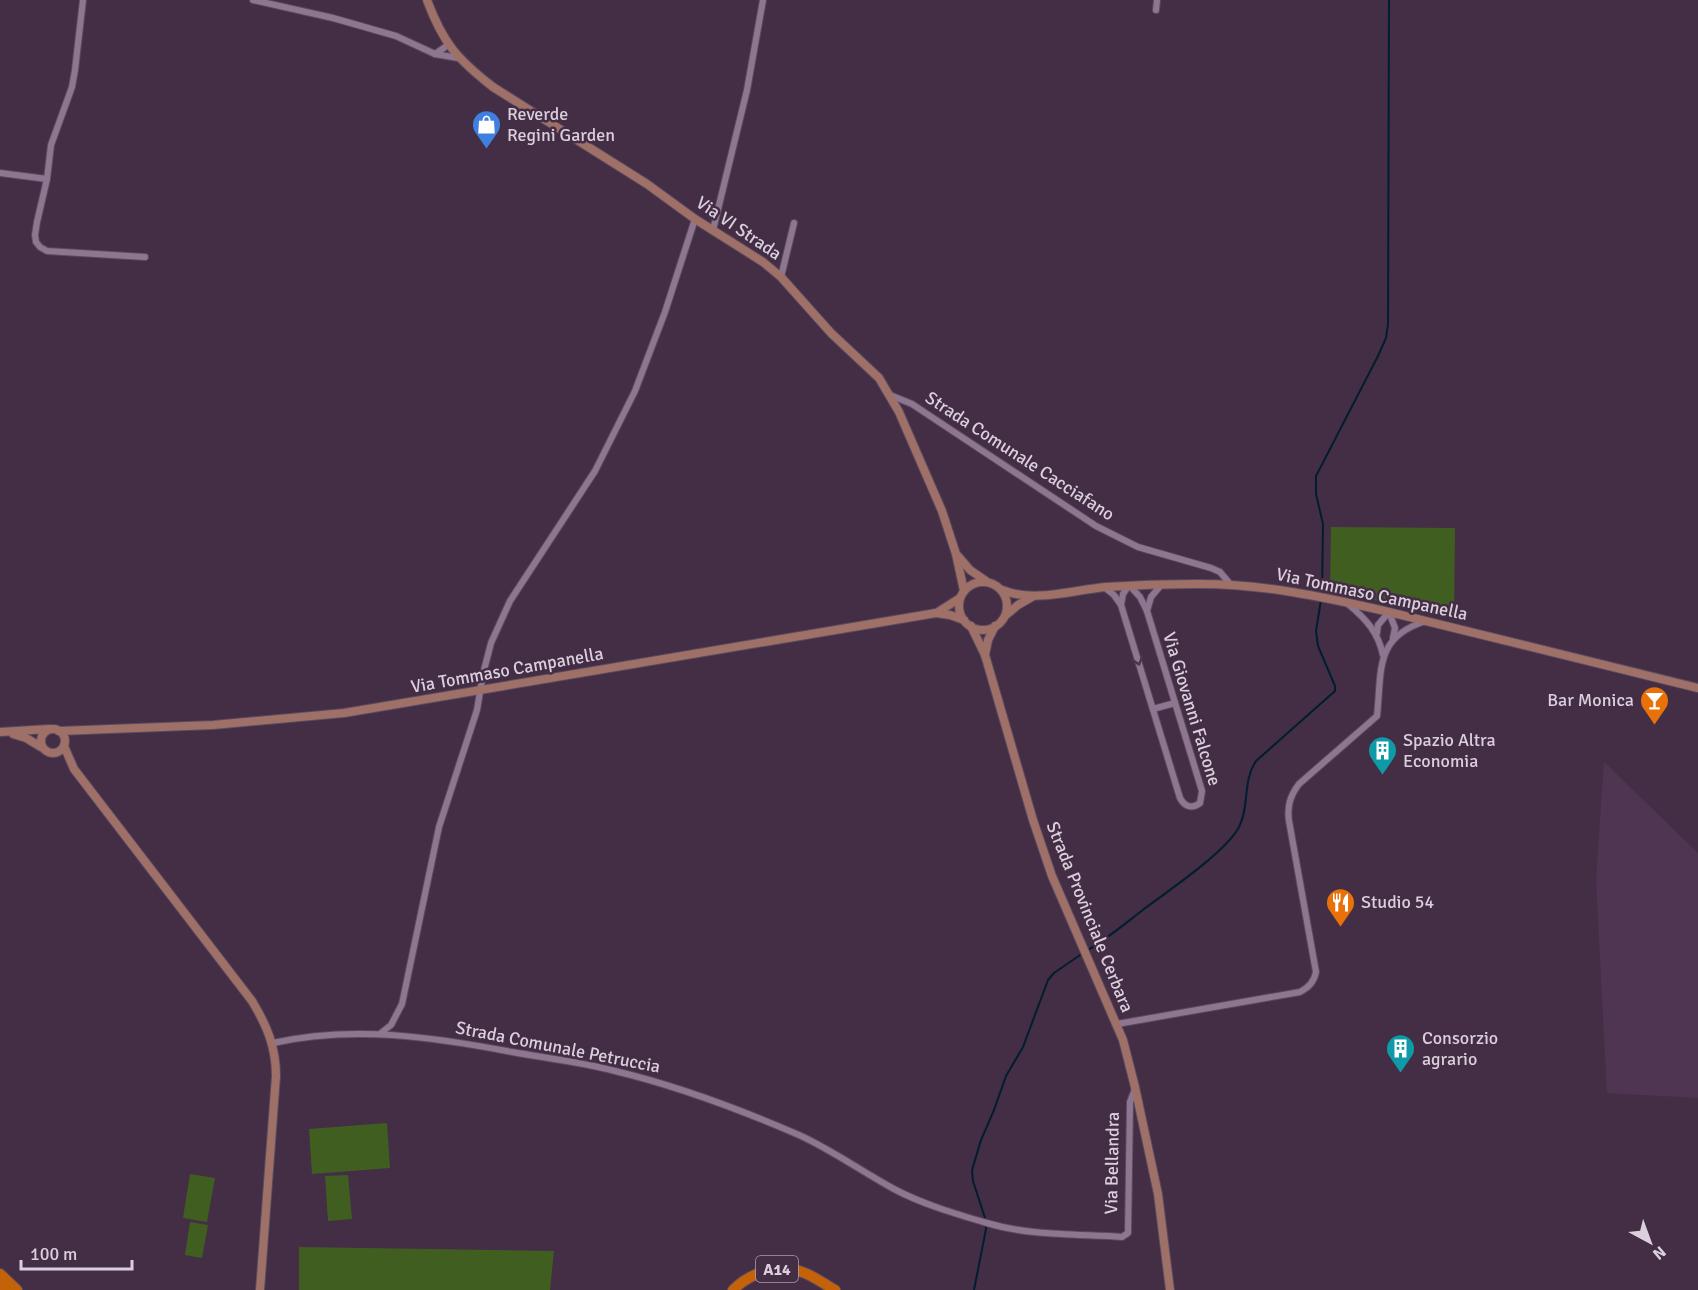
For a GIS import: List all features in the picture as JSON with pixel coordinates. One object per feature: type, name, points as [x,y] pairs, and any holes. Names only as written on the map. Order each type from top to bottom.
[{"type":"highway","name":"A14","points":[[733,1290],[755,1275],[781,1269],[801,1271],[825,1287],[835,1290]]},
{"type":"highway","points":[[0,1274],[17,1290]]},
{"type":"highway","points":[[0,1285],[5,1290]]},
{"type":"main road","name":"Via VI Strada","points":[[427,0],[435,22],[458,58],[493,87],[647,184],[695,219],[763,262],[781,277],[831,333],[879,378],[890,394],[942,511],[956,554],[962,594]]},
{"type":"main road","name":"Via VI Strada","points":[[956,554],[970,570],[986,581]]},
{"type":"main road","points":[[962,594],[974,583],[986,581],[1002,590],[1007,602],[1005,615],[995,626],[988,640],[985,655]]},
{"type":"main road","name":"Via Tommaso Campanella","points":[[1002,590],[1017,596],[1033,597],[1130,585],[1231,585],[1271,589],[1344,601],[1698,688]]},
{"type":"main road","name":"Via Tommaso Campanella","points":[[3,732],[213,725],[344,713],[480,692],[936,613],[949,607],[962,594]]},
{"type":"main road","name":"Strada Provinciale Cerbara","points":[[962,594],[959,609],[985,655],[1042,847],[1082,947],[1117,1024],[1136,1087]]},
{"type":"main road","name":"Via Tommaso Campanella","points":[[1005,615],[1033,597]]},
{"type":"main road","name":"Via Tommaso Campanella","points":[[936,613],[950,615],[967,623]]},
{"type":"main road","points":[[967,623],[979,629],[995,626]]},
{"type":"main road","points":[[51,754],[56,753],[81,729]]},
{"type":"main road","points":[[41,747],[41,736],[55,730],[64,743],[74,769],[252,1001],[265,1023],[273,1043],[276,1076],[260,1290]]},
{"type":"main road","name":"Via Tommaso Campanella","points":[[3,732],[26,738],[51,754]]},
{"type":"main road","points":[[51,754],[74,769]]},
{"type":"main road","name":"Via Bellandra","points":[[1136,1087],[1158,1194],[1170,1290]]},
{"type":"street","points":[[83,0],[72,87],[51,145],[47,179],[35,235],[36,242],[40,248],[47,251],[145,257]]},
{"type":"street","points":[[252,0],[365,27],[396,36],[435,54],[458,58]]},
{"type":"street","points":[[713,230],[747,90],[763,0]]},
{"type":"street","points":[[1156,10],[1157,0]]},
{"type":"street","points":[[435,54],[448,45]]},
{"type":"street","points":[[0,173],[47,179]]},
{"type":"street","points":[[381,1033],[391,1025],[402,1004],[440,827],[477,710],[491,643],[510,601],[595,471],[635,391],[665,312],[695,219]]},
{"type":"street","points":[[781,277],[794,224]]},
{"type":"street","name":"Strada Comunale Cacciafano","points":[[890,394],[912,404],[1096,526],[1138,546],[1211,568],[1220,572],[1231,585]]},
{"type":"street","points":[[1147,611],[1151,597],[1162,584]]},
{"type":"street","points":[[1120,605],[1123,594],[1130,585]]},
{"type":"street","name":"Via Giovanni Falcone","points":[[1104,587],[1114,595],[1120,605],[1180,798],[1189,807],[1195,806],[1200,803],[1203,791],[1147,611],[1140,597],[1130,585]]},
{"type":"street","points":[[1344,601],[1368,622],[1377,634]]},
{"type":"street","points":[[1117,1024],[1300,992],[1309,987],[1316,972],[1289,821],[1291,795],[1299,783],[1377,716],[1383,656],[1377,634],[1378,625],[1389,612],[1395,628],[1393,638],[1383,656]]},
{"type":"street","points":[[1393,638],[1413,625],[1427,621]]},
{"type":"street","points":[[1152,709],[1175,703]]},
{"type":"street","name":"Strada Comunale Petruccia","points":[[273,1043],[329,1034],[381,1033],[489,1048],[612,1070],[662,1083],[757,1116],[823,1146],[902,1192],[985,1223]]},
{"type":"street","name":"Via Bellandra","points":[[985,1223],[1017,1230],[1122,1237],[1128,1233],[1130,1102],[1136,1087]]},
{"type":"shaded area","points":[[1604,762],[1698,853],[1698,1098],[1607,1093],[1596,880]]},
{"type":"green space","points":[[1331,527],[1455,528],[1454,618],[1330,590]]},
{"type":"green space","points":[[387,1123],[390,1168],[312,1174],[309,1129]]},
{"type":"green space","points":[[190,1174],[215,1178],[207,1222],[183,1218]]},
{"type":"green space","points":[[348,1175],[352,1219],[328,1221],[325,1176]]},
{"type":"green space","points":[[190,1222],[208,1225],[202,1258],[185,1255]]},
{"type":"green space","points":[[299,1247],[554,1251],[550,1290],[299,1290]]},
{"type":"waterway","points":[[1322,594],[1323,524],[1316,494],[1316,476],[1378,356],[1386,338],[1388,324],[1389,0]]},
{"type":"waterway","points":[[1088,950],[1181,882],[1222,848],[1239,827],[1249,777],[1256,761],[1335,691],[1318,646],[1316,631],[1321,600]]},
{"type":"waterway","points":[[974,1290],[986,1229],[972,1170],[981,1140],[1006,1076],[1023,1047],[1048,980],[1054,973],[1083,953]]},
{"type":"place","name":"Reverde Regini Garden","points":[[486,150]]},
{"type":"place","name":"Bar Monica","points":[[1655,726]]},
{"type":"place","name":"Spazio Altra Economia","points":[[1382,776]]},
{"type":"place","name":"Studio 54","points":[[1340,928]]},
{"type":"place","name":"Consorzio agrario","points":[[1401,1074]]}]
